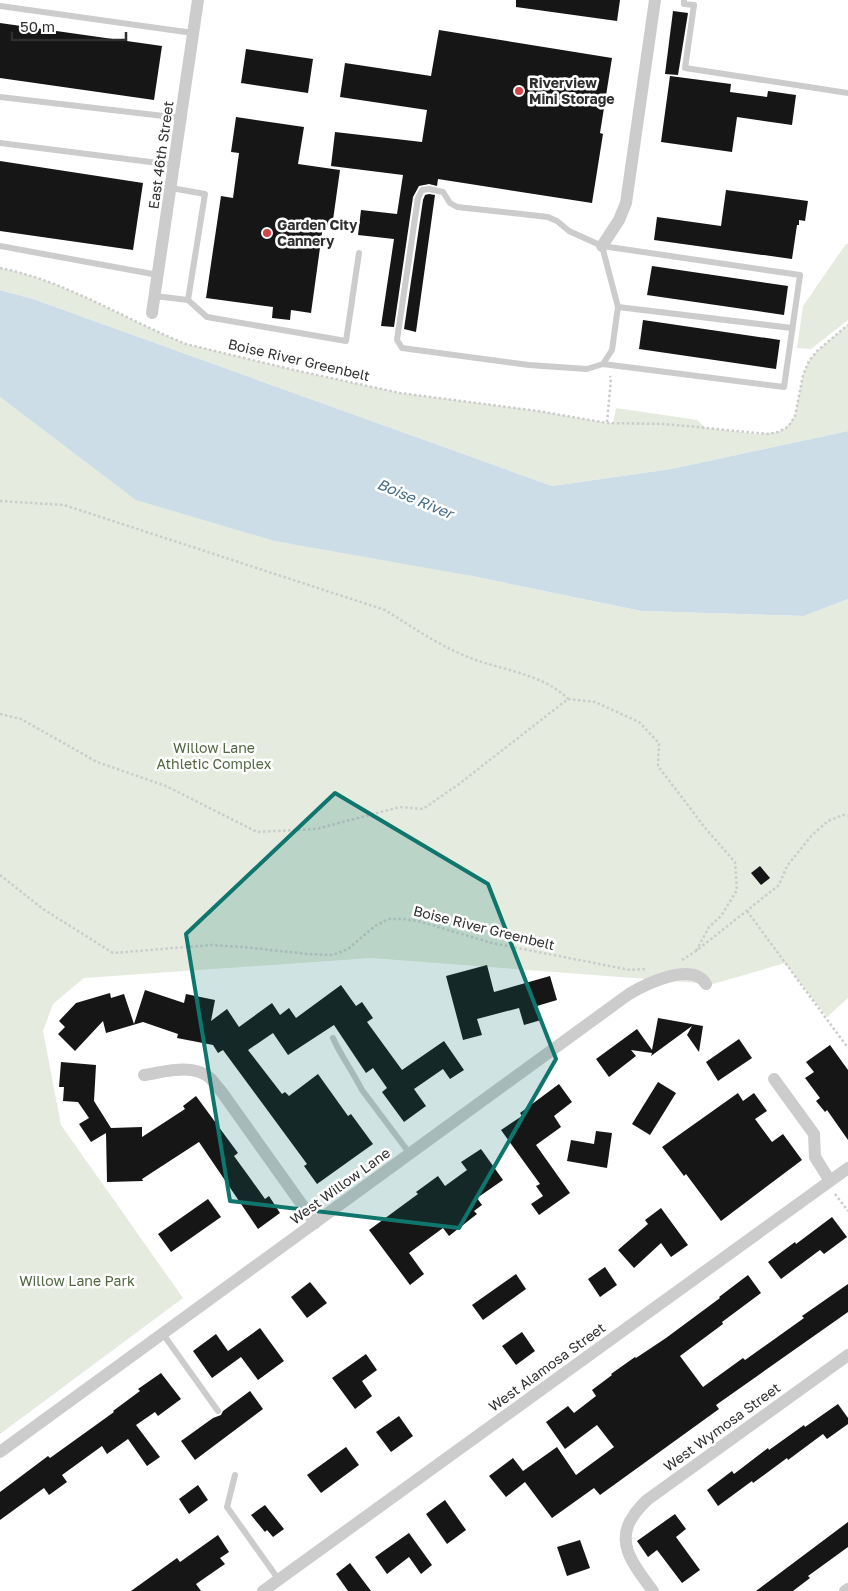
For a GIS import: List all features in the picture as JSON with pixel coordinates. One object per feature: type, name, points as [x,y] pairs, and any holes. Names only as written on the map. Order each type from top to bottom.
[{"type":"street","name":"East 46th Street","points":[[152,313],[198,0]]},
{"type":"street","points":[[602,246],[619,220],[626,203],[655,0]]},
{"type":"street","name":"West Willow Lane","points":[[0,1452],[629,994],[666,977],[694,974],[702,978],[706,984]]},
{"type":"street","points":[[144,1075],[184,1070],[197,1071],[210,1078],[316,1223]]},
{"type":"street","points":[[774,1079],[814,1134],[815,1157],[828,1182]]},
{"type":"street","name":"West Alamosa Street","points":[[263,1591],[848,1168]]},
{"type":"street","name":"West Wymosa Street","points":[[653,1591],[634,1565],[626,1550],[625,1533],[632,1516],[647,1500],[848,1355]]},
{"type":"lane","points":[[684,0],[684,4],[694,5],[685,68],[848,93]]},
{"type":"lane","points":[[0,6],[193,33]]},
{"type":"lane","points":[[0,96],[181,118]]},
{"type":"lane","points":[[0,143],[174,166]]},
{"type":"lane","points":[[171,188],[205,194],[188,300]]},
{"type":"lane","points":[[429,189],[443,192],[450,203],[457,207],[548,217],[557,221],[569,231],[602,246],[800,275],[784,387],[603,364],[587,369],[529,365],[402,348],[397,340],[418,198],[422,190],[429,189]]},
{"type":"lane","points":[[0,246],[158,275]]},
{"type":"lane","points":[[602,246],[618,306],[612,350],[603,364]]},
{"type":"lane","points":[[156,296],[188,300],[207,317],[346,341],[359,253]]},
{"type":"lane","points":[[618,306],[792,328]]},
{"type":"lane","points":[[333,1038],[362,1090],[410,1154]]},
{"type":"lane","points":[[162,1334],[218,1412]]},
{"type":"lane","points":[[235,1475],[228,1507],[278,1580]]},
{"type":"path","name":"Boise River Greenbelt","points":[[0,268],[49,281],[186,344],[392,391],[538,411],[607,423],[665,424],[758,434],[778,432],[786,428],[795,416],[803,376],[809,361],[817,351],[848,325]]},
{"type":"path","points":[[603,364],[611,379],[607,423]]},
{"type":"path","points":[[0,501],[64,505],[386,610],[432,640],[472,658],[546,683],[568,699],[595,702],[639,722],[659,743],[658,766],[706,829],[735,862],[736,890],[721,916],[709,927],[696,951]]},
{"type":"path","points":[[0,714],[21,719],[97,762],[166,786],[257,832],[316,829],[400,807],[423,809],[568,699]]},
{"type":"path","points":[[677,963],[696,951],[779,885],[786,866],[812,835],[828,822],[844,815],[848,816]]},
{"type":"path","name":"Boise River Greenbelt","points":[[0,875],[43,908],[113,953],[211,945],[333,955],[348,950],[381,922],[388,919],[403,919],[418,921],[492,943],[630,970],[647,969]]},
{"type":"path","points":[[747,911],[848,1048]]},
{"type":"path","points":[[828,1182],[848,1211]]},
{"type":"highlighted area","points":[[335,793],[488,884],[556,1059],[459,1228],[230,1201],[186,934]]},
{"type":"green space","points":[[846,244],[848,244],[848,320],[811,349],[797,348],[803,306]]},
{"type":"green space","points":[[0,268],[24,274],[72,291],[186,344],[294,370],[400,393],[538,411],[607,423],[613,423],[616,408],[697,420],[706,428],[758,434],[778,432],[786,428],[795,416],[803,375],[809,361],[817,351],[848,325],[848,431],[671,469],[552,486],[33,299],[0,290]]},
{"type":"green space","name":"Willow Lane Athletic Complex","points":[[0,397],[136,499],[472,576],[641,611],[804,616],[848,599],[848,998],[827,1017],[785,963],[713,984],[371,958],[84,978],[53,1004],[43,1031],[61,1125],[183,1298],[0,1434]]},
{"type":"water","name":"Boise River","points":[[0,290],[33,299],[552,486],[671,469],[848,431],[848,599],[804,616],[641,611],[472,576],[275,541],[136,500],[0,397]]},
{"type":"building","points":[[516,0],[620,0],[617,21],[516,7]]},
{"type":"building","points":[[673,11],[688,13],[678,75],[665,74]]},
{"type":"building","points":[[0,23],[162,46],[154,100],[0,78]]},
{"type":"building","name":"Riverview Mini Storage","points":[[439,30],[612,58],[600,133],[603,134],[592,203],[438,179],[437,186],[429,184],[419,186],[413,197],[394,327],[381,326],[394,239],[358,235],[361,210],[397,214],[403,175],[331,166],[335,132],[422,142],[427,110],[340,97],[345,63],[431,76]]},
{"type":"building","points":[[246,49],[313,59],[308,93],[241,83]]},
{"type":"building","points":[[670,76],[731,84],[730,92],[767,97],[768,91],[796,95],[792,125],[737,117],[732,152],[661,142]]},
{"type":"building","name":"Garden City Cannery","points":[[236,117],[304,127],[298,164],[340,170],[332,227],[323,226],[311,313],[291,310],[290,320],[272,318],[273,307],[206,298],[221,196],[233,198],[239,153],[231,152]]},
{"type":"building","points":[[0,161],[143,183],[133,250],[0,231]]},
{"type":"building","points":[[726,190],[808,201],[805,221],[799,220],[799,225],[797,225],[792,259],[654,240],[657,217],[721,226]]},
{"type":"building","points":[[425,195],[435,195],[416,332],[404,329],[423,200]]},
{"type":"building","points":[[652,266],[788,286],[784,315],[647,295]]},
{"type":"building","points":[[643,320],[780,340],[776,369],[639,349]]},
{"type":"building","points":[[760,866],[770,878],[761,885],[751,873]]},
{"type":"building","points":[[487,965],[494,992],[550,976],[557,1000],[537,1006],[541,1020],[524,1025],[519,1008],[477,1019],[482,1035],[463,1040],[446,976]]},
{"type":"building","points":[[341,985],[356,1006],[362,1002],[373,1018],[367,1022],[402,1070],[444,1041],[464,1070],[450,1079],[443,1069],[414,1089],[426,1106],[404,1122],[382,1092],[387,1088],[373,1068],[366,1073],[334,1025],[288,1055],[273,1033],[248,1050],[282,1094],[285,1092],[289,1096],[318,1074],[348,1116],[351,1114],[373,1144],[317,1184],[304,1166],[307,1164],[223,1050],[218,1053],[213,1045],[177,1038],[178,1034],[143,1022],[106,1033],[103,1021],[75,1051],[58,1034],[65,1027],[59,1021],[76,1003],[110,993],[111,998],[124,994],[134,1024],[145,990],[184,1003],[186,994],[215,1000],[211,1021],[227,1009],[239,1027],[272,1003],[280,1015],[289,1008],[296,1018]]},
{"type":"building","points":[[658,1018],[703,1026],[699,1052],[687,1035],[692,1026],[651,1056],[652,1053],[631,1050],[636,1056],[609,1077],[596,1059],[637,1029],[652,1050]]},
{"type":"building","points":[[739,1039],[752,1058],[718,1081],[706,1062]]},
{"type":"building","points":[[830,1045],[848,1070],[848,1140],[827,1110],[825,1112],[816,1101],[820,1098],[805,1078],[814,1072],[806,1062]]},
{"type":"building","points":[[61,1062],[96,1065],[94,1101],[111,1128],[142,1127],[142,1137],[185,1109],[183,1106],[196,1096],[238,1153],[234,1156],[265,1199],[269,1196],[280,1213],[258,1229],[199,1142],[142,1179],[143,1181],[107,1182],[106,1133],[91,1142],[79,1124],[89,1118],[78,1102],[63,1101],[64,1087],[59,1087]]},
{"type":"building","points":[[658,1082],[676,1093],[650,1135],[632,1124]]},
{"type":"building","points":[[559,1084],[572,1102],[554,1116],[561,1127],[536,1145],[570,1193],[539,1215],[531,1204],[543,1196],[536,1186],[540,1184],[501,1130],[522,1116],[520,1113]]},
{"type":"building","points":[[738,1093],[743,1101],[754,1093],[767,1111],[755,1119],[772,1142],[783,1134],[802,1160],[721,1221],[686,1174],[684,1176],[662,1147]]},
{"type":"building","points":[[596,1131],[612,1133],[607,1168],[567,1161],[571,1140],[594,1144]]},
{"type":"building","points":[[481,1149],[503,1180],[477,1198],[482,1205],[474,1211],[477,1214],[449,1236],[443,1228],[409,1253],[424,1274],[410,1285],[369,1230],[418,1194],[416,1192],[438,1176],[445,1186],[467,1170],[461,1162]]},
{"type":"building","points":[[208,1199],[221,1217],[171,1252],[158,1234]]},
{"type":"building","points":[[661,1208],[688,1245],[671,1257],[661,1243],[634,1268],[618,1250],[648,1224],[645,1220]]},
{"type":"building","points":[[832,1217],[847,1237],[824,1254],[820,1250],[781,1279],[768,1262]]},
{"type":"building","points":[[605,1267],[617,1285],[600,1297],[588,1279]]},
{"type":"building","points":[[516,1274],[526,1289],[483,1320],[472,1305]]},
{"type":"building","points":[[748,1275],[761,1293],[680,1356],[703,1387],[743,1358],[745,1360],[804,1318],[802,1316],[848,1284],[848,1312],[716,1405],[719,1409],[600,1495],[594,1488],[552,1518],[525,1482],[506,1497],[489,1476],[513,1458],[523,1471],[557,1447],[576,1475],[614,1447],[597,1425],[565,1449],[546,1422],[568,1406],[574,1413],[596,1396],[592,1390],[611,1374],[666,1338]]},
{"type":"building","points":[[310,1282],[327,1303],[307,1318],[291,1297]]},
{"type":"building","points":[[260,1328],[284,1361],[258,1380],[241,1357],[212,1378],[193,1351],[216,1334],[228,1351]]},
{"type":"building","points":[[522,1332],[535,1351],[516,1365],[502,1346]]},
{"type":"building","points":[[366,1354],[377,1370],[362,1381],[372,1396],[355,1409],[332,1378]]},
{"type":"building","points":[[161,1373],[181,1399],[158,1416],[155,1412],[136,1425],[160,1457],[147,1466],[128,1439],[107,1454],[102,1446],[62,1475],[67,1482],[49,1495],[44,1488],[0,1520],[0,1492],[48,1456],[50,1458],[114,1412],[140,1391],[138,1389]]},
{"type":"building","points":[[250,1391],[263,1409],[195,1460],[181,1441],[213,1418],[221,1415],[223,1411]]},
{"type":"building","points":[[838,1404],[848,1418],[848,1424],[827,1439],[823,1434],[788,1460],[787,1458],[718,1506],[707,1490],[732,1471],[734,1474],[768,1448],[769,1450]]},
{"type":"building","points":[[399,1416],[413,1436],[391,1452],[376,1432]]},
{"type":"building","points":[[346,1447],[359,1465],[321,1493],[307,1475]]},
{"type":"building","points":[[198,1485],[208,1500],[189,1514],[179,1499]]},
{"type":"building","points":[[445,1500],[466,1530],[447,1544],[426,1514]]},
{"type":"building","points":[[265,1505],[284,1529],[273,1537],[267,1530],[265,1532],[251,1515]]},
{"type":"building","points":[[675,1514],[686,1529],[676,1537],[700,1570],[682,1583],[657,1550],[648,1557],[637,1541]]},
{"type":"building","points":[[848,1522],[848,1547],[808,1576],[810,1578],[793,1591],[756,1591]]},
{"type":"building","points":[[409,1533],[432,1565],[421,1574],[409,1557],[387,1574],[375,1557]]},
{"type":"building","points":[[218,1535],[229,1552],[220,1558],[225,1564],[196,1584],[201,1591],[131,1591],[177,1558],[180,1562]]},
{"type":"building","points":[[580,1540],[590,1568],[567,1576],[557,1547]]},
{"type":"building","points":[[350,1563],[371,1591],[348,1591],[336,1574]]},
{"type":"place","name":"Riverview Mini Storage","points":[[519,91]]},
{"type":"place","name":"Garden City Cannery","points":[[267,233]]},
{"type":"park label","name":"Willow Lane Park","points":[[77,1281]]}]
